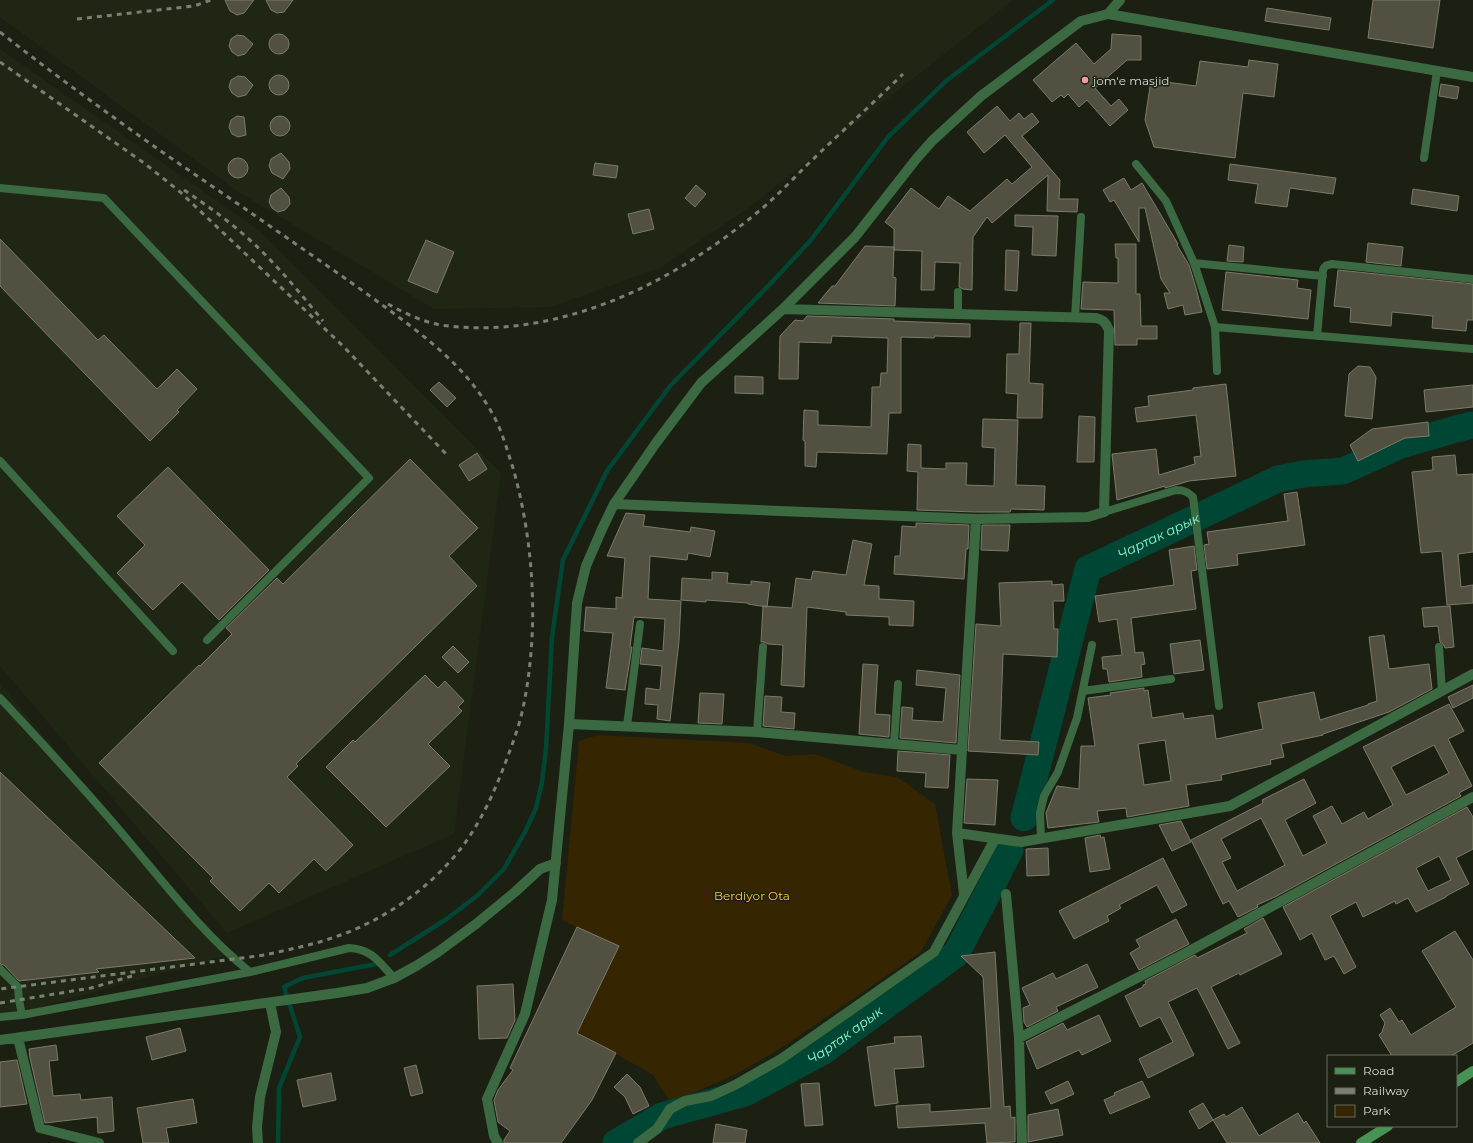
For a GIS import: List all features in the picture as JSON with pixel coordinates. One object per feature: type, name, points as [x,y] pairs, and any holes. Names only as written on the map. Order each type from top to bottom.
[{"type":"street","points":[[1108,14],[1120,0]]},
{"type":"street","points":[[498,1143],[494,1136],[487,1100],[525,1014],[552,900],[569,724],[578,603],[588,560],[614,504],[656,443],[701,383],[783,310],[855,237],[916,158],[947,126],[982,96],[1081,21],[1108,14],[1473,77]]},
{"type":"street","points":[[614,504],[976,519],[1088,517],[1104,512],[1109,330],[1107,324],[1103,320],[1096,318],[783,310]]},
{"type":"street","points":[[964,894],[956,833],[976,519]]},
{"type":"street","points":[[956,833],[1021,842],[1230,806],[1473,674]]},
{"type":"street","points":[[569,724],[757,732],[962,750]]},
{"type":"street","points":[[1019,1038],[1184,954],[1473,797]]},
{"type":"street","points":[[638,1143],[657,1129],[670,1109],[685,1101],[717,1094],[781,1059],[934,952],[964,894],[996,839]]},
{"type":"street","points":[[0,1040],[270,1003],[367,988],[394,978],[438,952],[481,920],[540,869],[556,863]]},
{"type":"street","points":[[1006,894],[1019,1038],[1022,1143]]},
{"type":"street","points":[[258,1143],[257,1127],[260,1097],[276,1032],[270,1003]]},
{"type":"street","points":[[18,1038],[40,1128],[99,1143]]},
{"type":"street","points":[[1457,1081],[1473,1071]]},
{"type":"street","points":[[1361,1143],[1386,1127]]},
{"type":"lane","points":[[1424,158],[1437,71]]},
{"type":"lane","points":[[1136,164],[1166,201],[1194,263],[1215,327],[1217,370]]},
{"type":"lane","points":[[0,188],[104,198],[369,478],[207,640]]},
{"type":"lane","points":[[1075,318],[1081,217]]},
{"type":"lane","points":[[1194,263],[1323,276]]},
{"type":"lane","points":[[1317,336],[1325,266],[1332,264],[1473,279]]},
{"type":"lane","points":[[958,292],[958,314]]},
{"type":"lane","points":[[1215,327],[1473,349]]},
{"type":"lane","points":[[0,461],[173,651]]},
{"type":"lane","points":[[1104,512],[1176,490],[1188,492],[1192,497],[1219,706]]},
{"type":"lane","points":[[627,726],[640,624]]},
{"type":"lane","points":[[1042,839],[1040,813],[1044,796],[1058,772],[1077,718],[1092,645]]},
{"type":"lane","points":[[757,732],[763,647]]},
{"type":"lane","points":[[1439,647],[1442,691]]},
{"type":"lane","points":[[1082,691],[1171,679]]},
{"type":"lane","points":[[894,744],[898,684]]},
{"type":"lane","points":[[0,698],[90,796],[187,909],[232,958],[250,972]]},
{"type":"lane","points":[[0,1017],[250,972],[349,948],[369,952],[394,978]]},
{"type":"lane","points":[[0,969],[18,987],[22,1014]]},
{"type":"shaded area","points":[[0,0],[1013,0],[748,208],[660,268],[551,307],[434,309],[240,193],[0,17]]},
{"type":"shaded area","points":[[0,49],[260,231],[501,473],[454,834],[227,933],[0,666]]},
{"type":"shaded area","points":[[0,683],[14,700],[225,956],[0,1018]]},
{"type":"green space","name":"Berdiyor Ota","points":[[598,735],[749,743],[786,756],[816,754],[864,772],[897,777],[935,804],[952,895],[921,952],[783,1047],[736,1074],[671,1103],[653,1075],[578,1032],[619,947],[562,920],[579,741]]},
{"type":"building","points":[[225,0],[254,0],[244,13],[237,15],[230,11]]},
{"type":"building","points":[[266,0],[293,0],[284,12],[277,13],[271,10]]},
{"type":"building","points":[[1373,0],[1440,0],[1433,48],[1368,38]]},
{"type":"building","points":[[1267,8],[1331,18],[1329,30],[1265,21]]},
{"type":"building","points":[[279,34],[286,37],[289,44],[286,51],[279,54],[272,51],[269,44],[272,37]]},
{"type":"building","points":[[1112,34],[1141,36],[1141,60],[1127,60],[1095,88],[1111,106],[1119,99],[1128,110],[1110,126],[1087,100],[1079,107],[1068,94],[1064,98],[1061,95],[1052,102],[1033,80],[1076,43],[1094,64],[1111,49]]},
{"type":"building","points":[[237,35],[244,36],[253,44],[245,54],[238,56],[232,52],[229,46],[231,39]]},
{"type":"building","points":[[1249,60],[1278,64],[1274,97],[1243,93],[1235,158],[1154,147],[1145,120],[1151,80],[1196,86],[1200,61],[1248,67]]},
{"type":"building","points":[[279,75],[286,78],[289,85],[286,92],[279,95],[272,92],[269,85],[272,78]]},
{"type":"building","points":[[238,76],[245,77],[253,85],[246,95],[238,97],[232,93],[229,87],[231,80]]},
{"type":"building","points":[[1441,84],[1459,87],[1457,99],[1439,96]]},
{"type":"building","points":[[997,106],[1010,121],[1019,113],[1024,119],[1032,113],[1039,122],[1022,136],[1060,180],[1059,199],[1078,199],[1077,212],[1047,211],[1048,175],[992,223],[987,217],[973,237],[972,290],[959,287],[960,263],[935,262],[934,290],[921,290],[922,251],[894,250],[894,229],[885,222],[911,188],[939,209],[948,196],[970,211],[1007,179],[1012,184],[1032,167],[1005,135],[984,153],[967,132]]},
{"type":"building","points":[[237,116],[244,117],[246,135],[238,137],[232,134],[229,127],[231,120]]},
{"type":"building","points":[[280,116],[287,119],[290,126],[287,133],[280,136],[273,133],[270,126],[273,119]]},
{"type":"building","points":[[281,153],[289,162],[290,169],[283,179],[272,173],[269,166],[271,159]]},
{"type":"building","points":[[238,158],[245,161],[248,168],[245,175],[238,178],[231,175],[228,168],[231,161]]},
{"type":"building","points":[[595,163],[618,166],[616,178],[593,175]]},
{"type":"building","points":[[1230,164],[1336,178],[1333,194],[1290,188],[1287,207],[1255,203],[1258,184],[1228,180]]},
{"type":"building","points":[[1124,178],[1131,190],[1142,183],[1178,244],[1177,245],[1189,265],[1202,312],[1185,315],[1183,305],[1168,309],[1164,293],[1170,293],[1161,279],[1145,208],[1139,208],[1139,242],[1114,200],[1110,202],[1103,190]]},
{"type":"building","points":[[696,185],[706,194],[695,207],[685,198]]},
{"type":"building","points":[[281,188],[289,197],[290,204],[285,210],[278,212],[272,208],[269,202],[271,195]]},
{"type":"building","points":[[1413,189],[1459,196],[1457,211],[1411,204]]},
{"type":"building","points":[[649,209],[654,229],[633,234],[628,214]]},
{"type":"building","points":[[1015,215],[1058,216],[1056,256],[1032,255],[1033,227],[1015,226]]},
{"type":"building","points":[[0,239],[98,340],[104,335],[157,389],[177,369],[197,389],[177,410],[179,412],[150,441],[0,286]]},
{"type":"building","points":[[426,240],[454,252],[437,293],[408,281]]},
{"type":"building","points":[[1368,243],[1403,247],[1401,266],[1366,262]]},
{"type":"building","points":[[1115,244],[1136,244],[1136,294],[1140,294],[1141,326],[1157,326],[1157,339],[1137,339],[1137,345],[1115,345],[1114,310],[1081,309],[1083,282],[1118,283],[1118,258],[1116,258]]},
{"type":"building","points":[[1229,245],[1244,247],[1243,262],[1227,261]]},
{"type":"building","points":[[865,246],[894,247],[893,277],[896,278],[895,306],[818,303],[832,286],[835,286]]},
{"type":"building","points":[[1006,250],[1019,251],[1017,291],[1005,290]]},
{"type":"building","points":[[1338,270],[1473,284],[1473,320],[1467,320],[1466,331],[1432,328],[1433,316],[1392,312],[1391,326],[1350,322],[1351,308],[1334,306]]},
{"type":"building","points":[[1226,272],[1298,280],[1297,288],[1311,290],[1308,319],[1222,310]]},
{"type":"building","points":[[807,316],[894,319],[894,321],[970,324],[970,337],[901,337],[901,413],[889,413],[887,454],[817,452],[816,467],[805,466],[805,441],[803,440],[804,410],[818,411],[818,425],[871,427],[872,387],[880,387],[881,373],[887,373],[888,338],[832,336],[831,343],[799,342],[798,379],[779,379],[780,336],[795,320],[803,321]]},
{"type":"building","points":[[1020,323],[1031,323],[1029,383],[1043,384],[1042,418],[1017,418],[1018,394],[1006,393],[1007,354],[1019,354]]},
{"type":"building","points":[[1358,366],[1370,367],[1376,377],[1372,419],[1345,416],[1349,374]]},
{"type":"building","points":[[735,376],[763,377],[763,394],[735,393]]},
{"type":"building","points":[[439,382],[456,398],[447,407],[430,390]]},
{"type":"building","points":[[1226,384],[1236,476],[1189,481],[1165,488],[1165,486],[1117,500],[1112,454],[1156,449],[1159,475],[1195,464],[1194,457],[1201,456],[1196,415],[1137,422],[1135,408],[1149,406],[1148,396]]},
{"type":"building","points":[[1473,385],[1473,407],[1426,412],[1424,390]]},
{"type":"building","points":[[1079,416],[1095,417],[1094,462],[1077,462]]},
{"type":"building","points":[[983,419],[1018,420],[1016,485],[1045,486],[1044,510],[1011,509],[1010,512],[976,512],[917,510],[918,472],[907,471],[908,444],[921,445],[921,468],[946,469],[946,463],[967,463],[966,485],[994,486],[995,448],[982,447]]},
{"type":"building","points":[[1428,422],[1429,436],[1405,438],[1358,461],[1350,445],[1372,429]]},
{"type":"building","points":[[477,453],[487,469],[469,481],[459,465]]},
{"type":"building","points":[[1455,455],[1457,475],[1473,474],[1473,552],[1458,554],[1461,587],[1473,585],[1473,603],[1447,605],[1442,551],[1421,553],[1412,472],[1433,470],[1432,457]]},
{"type":"building","points":[[410,459],[478,528],[449,556],[477,586],[296,764],[298,766],[287,777],[353,845],[326,871],[314,859],[279,893],[269,883],[240,911],[210,881],[213,878],[99,763],[232,634],[226,628],[277,578],[283,584]]},
{"type":"building","points":[[168,467],[269,570],[219,620],[182,582],[153,610],[117,573],[145,545],[117,516]]},
{"type":"building","points":[[1297,492],[1305,545],[1237,554],[1238,565],[1207,569],[1204,545],[1209,544],[1207,532],[1288,521],[1284,494]]},
{"type":"building","points":[[626,513],[645,515],[643,526],[690,532],[691,527],[715,531],[710,557],[688,553],[687,560],[650,556],[648,599],[681,601],[679,641],[670,721],[657,719],[658,705],[645,704],[646,688],[660,690],[662,666],[640,664],[642,648],[663,651],[665,619],[634,617],[630,647],[632,647],[625,690],[606,688],[613,633],[584,631],[586,607],[616,609],[616,597],[622,598],[625,558],[607,556]]},
{"type":"building","points":[[916,523],[969,525],[968,549],[966,549],[964,579],[894,574],[895,556],[900,556],[902,526],[916,527]]},
{"type":"building","points":[[982,525],[1010,525],[1008,551],[981,550]]},
{"type":"building","points":[[853,540],[872,544],[864,585],[879,586],[879,599],[914,601],[913,626],[889,625],[889,617],[846,615],[846,612],[807,607],[804,687],[781,685],[783,645],[761,642],[763,606],[792,608],[796,578],[811,580],[813,571],[846,575]]},
{"type":"building","points":[[1194,546],[1197,570],[1191,571],[1196,609],[1131,618],[1135,653],[1143,652],[1145,664],[1141,665],[1142,677],[1109,682],[1107,669],[1103,669],[1102,657],[1122,655],[1117,619],[1099,622],[1095,596],[1174,585],[1169,550]]},
{"type":"building","points":[[712,572],[728,573],[727,583],[751,585],[751,581],[770,583],[767,607],[748,603],[681,600],[682,578],[712,580]]},
{"type":"building","points":[[1052,581],[1052,585],[1063,584],[1064,601],[1053,601],[1054,629],[1058,629],[1057,657],[1003,654],[1000,740],[1039,742],[1038,755],[968,751],[976,624],[1001,626],[999,583]]},
{"type":"building","points":[[1450,606],[1454,647],[1445,648],[1440,642],[1438,626],[1424,627],[1422,608]]},
{"type":"building","points":[[1384,635],[1389,669],[1429,664],[1432,689],[1389,712],[1323,735],[1281,744],[1284,757],[1270,760],[1271,764],[1221,775],[1222,780],[1186,785],[1189,806],[1127,817],[1126,808],[1097,811],[1099,822],[1048,828],[1046,813],[1057,786],[1079,789],[1081,746],[1095,746],[1088,698],[1144,688],[1144,691],[1148,690],[1152,718],[1183,713],[1184,719],[1213,715],[1216,739],[1263,729],[1258,703],[1314,692],[1320,720],[1377,701],[1369,637]],"holes":[[[1165,740],[1171,781],[1144,785],[1138,744]]]},
{"type":"building","points":[[1200,640],[1204,670],[1174,674],[1170,644]]},
{"type":"building","points":[[453,646],[469,662],[458,673],[442,657]]},
{"type":"building","points":[[863,664],[878,665],[875,714],[890,715],[889,737],[859,734]]},
{"type":"building","points":[[917,670],[960,675],[956,743],[900,738],[902,707],[913,708],[912,720],[943,722],[946,688],[916,685]]},
{"type":"building","points":[[425,675],[438,688],[445,681],[464,701],[458,707],[462,711],[428,744],[450,766],[386,827],[326,767],[353,740],[355,742]]},
{"type":"building","points":[[1473,685],[1473,698],[1453,708],[1448,697]]},
{"type":"building","points":[[700,693],[724,694],[722,724],[698,723]]},
{"type":"building","points":[[765,696],[782,697],[781,712],[795,713],[794,729],[763,726]]},
{"type":"building","points":[[1449,704],[1464,731],[1448,739],[1472,786],[1459,793],[1461,796],[1277,896],[1257,905],[1258,907],[1238,917],[1229,901],[1223,904],[1191,840],[1263,803],[1262,800],[1304,779],[1316,803],[1285,820],[1303,856],[1327,843],[1313,816],[1332,806],[1342,824],[1364,812],[1368,819],[1393,805],[1363,747]],"holes":[[[1434,745],[1449,773],[1406,795],[1391,767]],[[1261,818],[1285,865],[1237,891],[1222,862],[1231,858],[1221,839]]]},
{"type":"building","points":[[898,751],[950,755],[948,788],[925,787],[926,773],[897,771]]},
{"type":"building","points":[[0,772],[195,958],[96,969],[99,972],[19,981],[4,965],[0,964]]},
{"type":"building","points":[[967,779],[998,780],[995,825],[964,823]]},
{"type":"building","points":[[1467,807],[1473,817],[1473,849],[1456,858],[1469,884],[1416,912],[1408,898],[1396,904],[1395,901],[1363,917],[1356,902],[1330,916],[1356,967],[1344,974],[1334,956],[1325,960],[1312,933],[1300,940],[1283,907]],"holes":[[[1439,856],[1451,880],[1428,891],[1416,868]]]},
{"type":"building","points":[[1181,821],[1191,842],[1172,851],[1159,825]]},
{"type":"building","points":[[1100,835],[1101,838],[1104,837],[1110,869],[1090,872],[1085,838]]},
{"type":"building","points":[[1048,848],[1049,875],[1027,876],[1026,849]]},
{"type":"building","points":[[1163,858],[1187,905],[1172,913],[1157,885],[1119,905],[1121,908],[1107,916],[1109,921],[1074,939],[1059,911]]},
{"type":"building","points":[[1263,918],[1282,954],[1240,975],[1239,973],[1211,987],[1240,1043],[1228,1049],[1197,988],[1168,1002],[1194,1055],[1148,1078],[1139,1059],[1173,1042],[1160,1017],[1140,1027],[1125,996],[1143,987],[1143,985],[1146,984],[1145,981],[1195,955],[1197,958],[1247,933],[1244,929]]},
{"type":"building","points":[[1176,919],[1189,944],[1139,970],[1130,953],[1140,947],[1136,940]]},
{"type":"building","points":[[577,927],[619,946],[577,1033],[616,1053],[592,1100],[561,1143],[504,1143],[504,1140],[510,1131],[498,1122],[494,1100],[498,1090],[513,1070],[510,1068]]},
{"type":"building","points":[[1455,931],[1473,960],[1473,1043],[1453,1055],[1391,1055],[1379,1035],[1382,1032],[1385,1023],[1380,1015],[1390,1008],[1399,1022],[1402,1020],[1411,1035],[1456,1007],[1422,951]]},
{"type":"building","points":[[995,952],[1004,1107],[1010,1106],[1011,1118],[1015,1117],[1015,1142],[987,1143],[985,1123],[898,1128],[896,1106],[930,1104],[930,1112],[991,1108],[983,977],[961,956]]},
{"type":"building","points":[[1087,964],[1098,987],[1056,1007],[1058,1011],[1027,1027],[1024,1022],[1023,1008],[1030,1005],[1022,988],[1053,973],[1056,979]]},
{"type":"building","points":[[513,984],[515,1020],[507,1038],[479,1039],[477,986]]},
{"type":"building","points":[[1099,1015],[1111,1041],[1082,1055],[1079,1050],[1037,1069],[1026,1042],[1063,1023],[1067,1030]]},
{"type":"building","points":[[180,1028],[186,1051],[152,1060],[146,1037]]},
{"type":"building","points":[[921,1036],[924,1067],[894,1069],[898,1103],[875,1106],[867,1047],[895,1043],[894,1037]]},
{"type":"building","points":[[56,1045],[58,1060],[49,1061],[53,1096],[80,1094],[81,1100],[112,1097],[114,1131],[98,1133],[97,1117],[45,1123],[29,1049]]},
{"type":"building","points":[[17,1060],[27,1104],[0,1107],[0,1062]]},
{"type":"building","points":[[416,1065],[423,1093],[411,1096],[404,1068]]},
{"type":"building","points":[[331,1073],[336,1100],[303,1107],[297,1080]]},
{"type":"building","points":[[627,1074],[640,1087],[649,1106],[633,1114],[625,1097],[614,1087]]},
{"type":"building","points":[[1068,1081],[1074,1094],[1051,1104],[1045,1092]]},
{"type":"building","points":[[1142,1081],[1150,1097],[1110,1114],[1104,1100],[1115,1095],[1114,1093]]},
{"type":"building","points":[[819,1083],[823,1125],[805,1126],[801,1084]]},
{"type":"building","points":[[193,1099],[197,1123],[166,1128],[169,1143],[143,1143],[137,1108]]},
{"type":"building","points":[[1203,1103],[1213,1120],[1199,1129],[1189,1111]]},
{"type":"building","points":[[1242,1107],[1259,1136],[1298,1113],[1304,1123],[1306,1121],[1320,1143],[1227,1143],[1213,1120],[1224,1114],[1226,1117]]},
{"type":"building","points":[[1058,1109],[1063,1135],[1028,1142],[1028,1115]]},
{"type":"building","points":[[716,1124],[747,1130],[745,1143],[713,1143]]},
{"type":"waterway","points":[[390,955],[448,918],[478,895],[504,869],[525,832],[536,808],[542,782],[546,749],[552,637],[563,560],[607,471],[670,386],[811,240],[888,137],[946,81],[1053,0]]},
{"type":"waterway","name":"Чартак арык","points":[[1024,818],[1088,569],[1278,479],[1303,474],[1343,471],[1401,445],[1473,425]]},
{"type":"waterway","name":"Чартак арык","points":[[616,1143],[662,1116],[745,1093],[822,1052],[956,954],[1010,850]]},
{"type":"waterway","points":[[278,1143],[279,1088],[300,1037],[284,987],[303,978],[376,964]]},
{"type":"railway","points":[[77,19],[194,6],[211,0]]},
{"type":"railway","points":[[0,32],[135,132],[385,307],[416,330],[458,368],[482,397],[496,420],[513,468],[526,525],[530,555],[533,615],[529,674],[523,709],[520,722],[494,790],[477,825],[449,863],[419,891],[402,903],[367,924],[348,932],[313,944],[265,955],[0,989]]},
{"type":"railway","points":[[0,62],[144,163],[179,191],[343,346],[447,455]]},
{"type":"railway","points":[[388,304],[400,311],[434,324],[453,327],[491,328],[529,324],[570,315],[627,295],[679,268],[705,252],[753,216],[774,198],[818,154],[903,74]]},
{"type":"railway","points":[[184,190],[230,223],[260,249],[323,321]]},
{"type":"railway","points":[[0,1003],[91,988],[132,976]]},
{"type":"place","name":"jom'e masjid","points":[[1085,80]]}]
